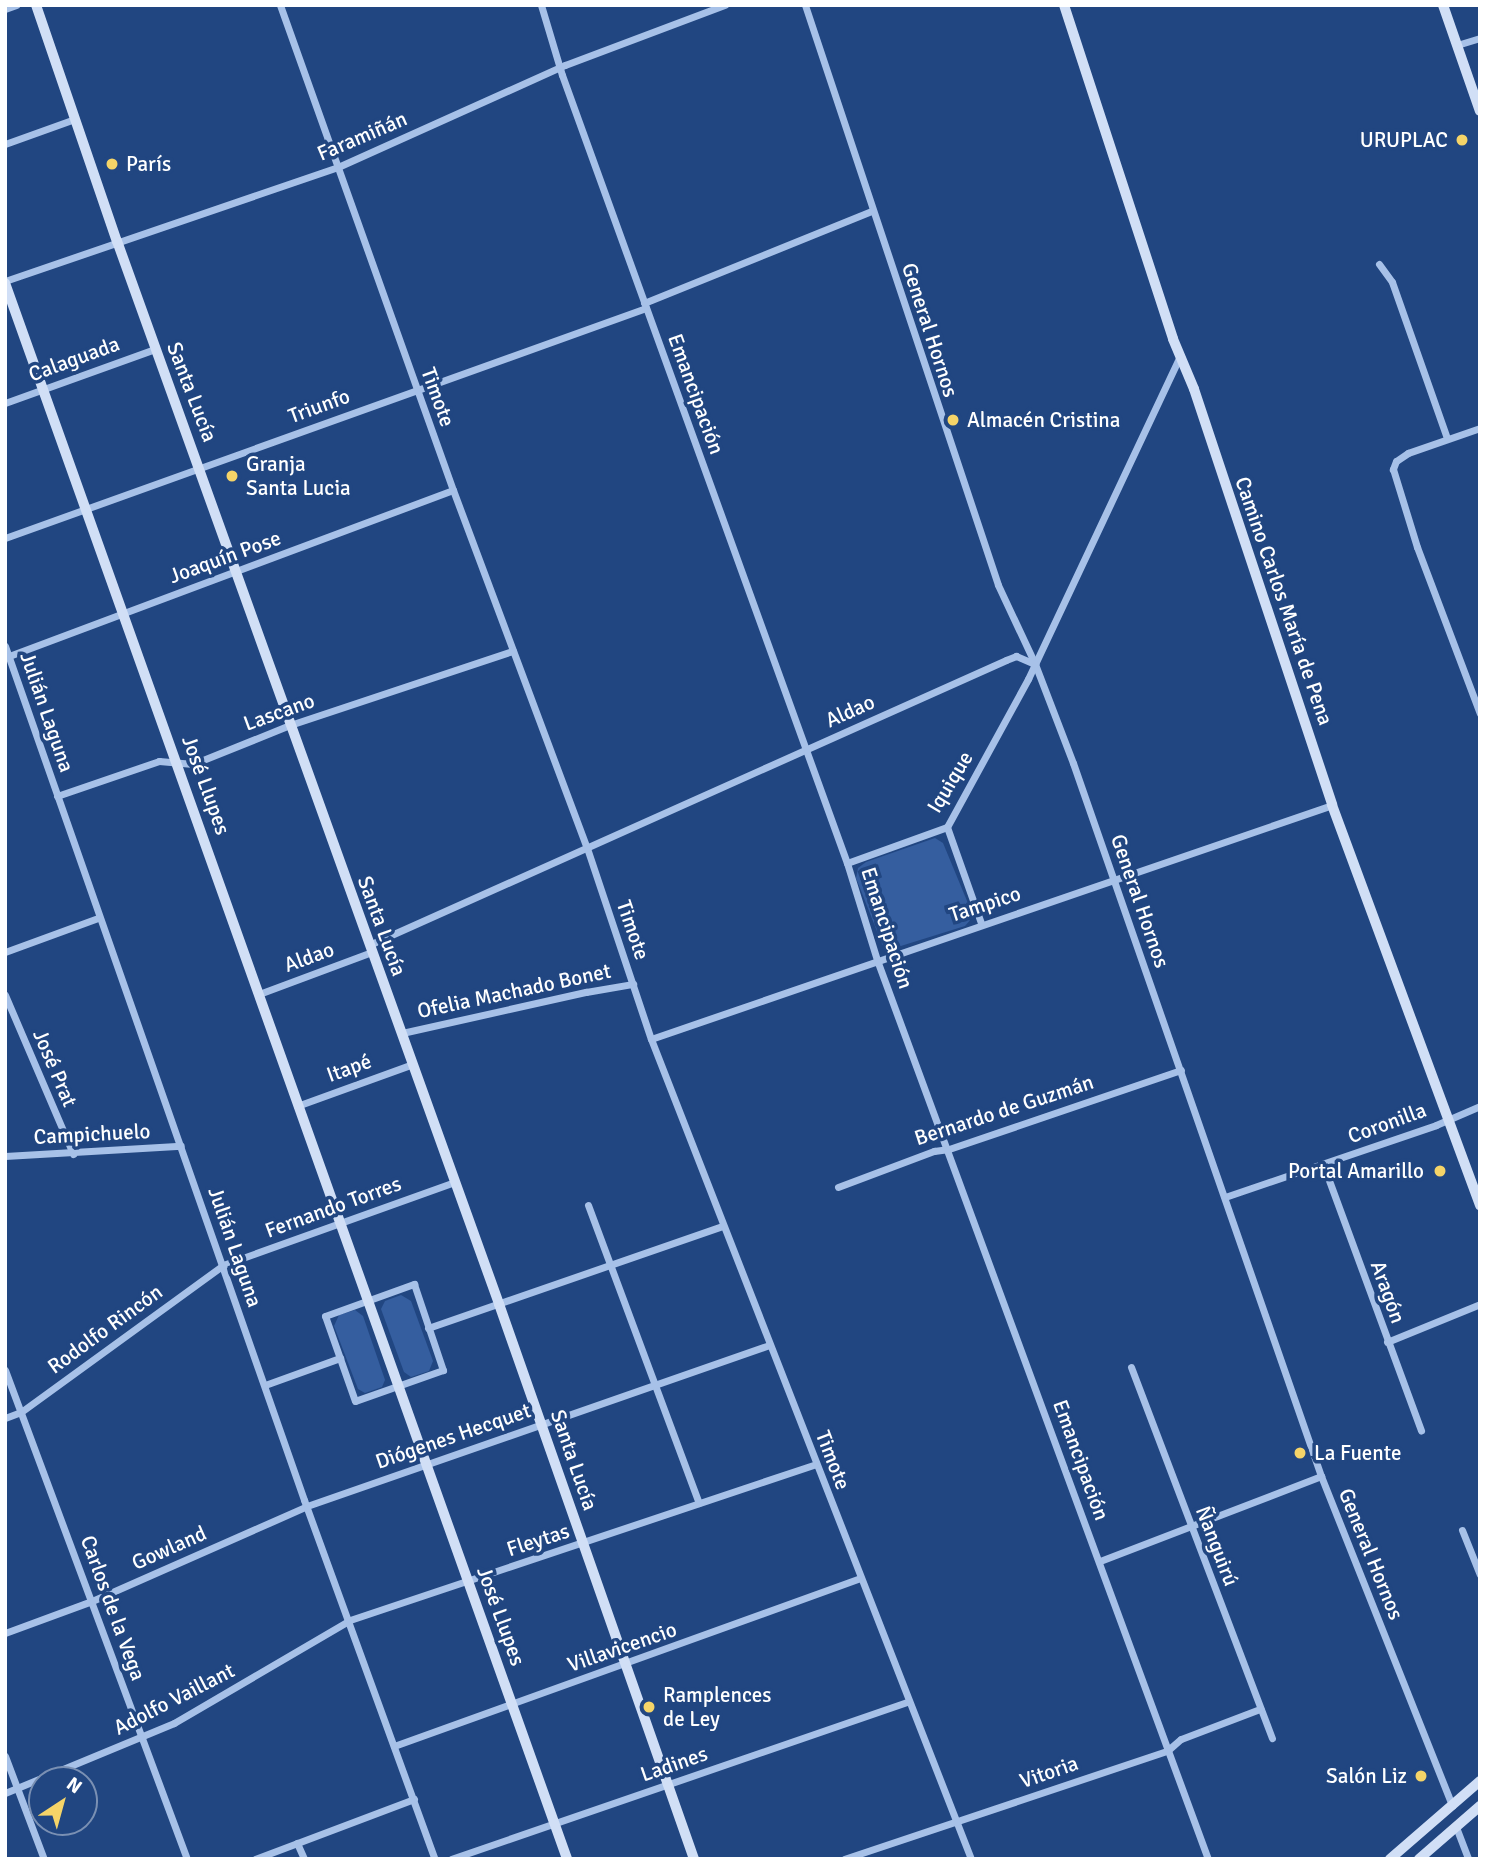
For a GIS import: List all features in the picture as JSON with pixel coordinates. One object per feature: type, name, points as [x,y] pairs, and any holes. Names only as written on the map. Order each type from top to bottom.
[{"type":"street","points":[[5,9],[16,5]]},
{"type":"street","name":"Santa Lucía","points":[[36,5],[155,349],[499,1304],[694,1859]]},
{"type":"street","name":"Timote","points":[[280,5],[416,389],[587,848],[651,1038],[971,1859]]},
{"type":"street","name":"Emancipación","points":[[541,5],[560,68],[847,863],[877,960],[1208,1859]]},
{"type":"street","name":"Faramiñán","points":[[5,282],[117,241],[338,167],[560,68],[725,5]]},
{"type":"street","name":"General Hornos","points":[[805,5],[998,585],[1035,664],[1114,881],[1321,1476],[1452,1805]]},
{"type":"street","name":"Camino Carlos María de Pena","points":[[1064,5],[1332,805],[1446,1120],[1480,1206]]},
{"type":"street","points":[[1443,5],[1480,111]]},
{"type":"street","points":[[1457,45],[1480,38]]},
{"type":"street","points":[[5,144],[75,119]]},
{"type":"street","name":"Triunfo","points":[[5,538],[645,305],[872,211]]},
{"type":"street","points":[[1379,264],[1392,282],[1447,438]]},
{"type":"street","name":"José Llupes","points":[[5,282],[567,1859]]},
{"type":"street","name":"Calaguada","points":[[5,402],[155,349]]},
{"type":"street","points":[[1035,664],[1180,356]]},
{"type":"street","points":[[1480,428],[1401,457],[1394,465],[1394,474],[1442,620],[1480,714]]},
{"type":"street","name":"Joaquín Pose","points":[[9,656],[453,490]]},
{"type":"street","name":"Julián Laguna","points":[[5,646],[98,918],[142,1031],[307,1506],[435,1859]]},
{"type":"street","name":"Lascano","points":[[57,796],[159,761],[193,764],[290,725],[513,650]]},
{"type":"street","name":"Aldao","points":[[259,994],[370,949],[587,848],[1006,660],[1016,656],[1035,664]]},
{"type":"street","name":"Iquique","points":[[847,863],[947,827],[1035,664]]},
{"type":"street","name":"Tampico","points":[[651,1038],[1332,805]]},
{"type":"street","points":[[947,827],[981,923]]},
{"type":"street","points":[[5,952],[98,918]]},
{"type":"street","name":"Ofelia Machado Bonet","points":[[402,1033],[586,992],[633,985]]},
{"type":"street","name":"José Prat","points":[[5,995],[73,1154]]},
{"type":"street","name":"Itapé","points":[[297,1106],[412,1064]]},
{"type":"street","name":"Bernardo de Guzmán","points":[[838,1187],[934,1151],[948,1149],[1181,1070]]},
{"type":"street","name":"Coronilla","points":[[1225,1197],[1480,1106]]},
{"type":"street","name":"Campichuelo","points":[[5,1156],[181,1146]]},
{"type":"street","name":"Aragón","points":[[1323,1164],[1421,1431]]},
{"type":"street","name":"Fernando Torres","points":[[223,1265],[455,1182]]},
{"type":"street","points":[[588,1205],[699,1503]]},
{"type":"street","points":[[428,1328],[613,1267],[723,1226]]},
{"type":"street","name":"Rodolfo Rincón","points":[[5,1418],[21,1412],[223,1265]]},
{"type":"street","points":[[414,1284],[443,1370],[355,1401],[325,1316],[368,1300],[414,1284]]},
{"type":"street","points":[[1387,1342],[1480,1304]]},
{"type":"street","name":"Diógenes Hecquet","points":[[307,1506],[769,1345]]},
{"type":"street","points":[[265,1385],[340,1358]]},
{"type":"street","name":"Ñanguirú","points":[[1130,1367],[1272,1738]]},
{"type":"street","name":"Carlos de la Vega","points":[[5,1370],[187,1859]]},
{"type":"street","name":"Fleytas","points":[[350,1620],[816,1464]]},
{"type":"street","points":[[1100,1561],[1321,1476]]},
{"type":"street","name":"Gowland","points":[[5,1633],[92,1601],[307,1506]]},
{"type":"street","points":[[1462,1530],[1480,1575]]},
{"type":"street","name":"Villavicencio","points":[[394,1746],[860,1578]]},
{"type":"street","name":"Adolfo Vaillant","points":[[5,1793],[174,1723],[350,1620]]},
{"type":"street","name":"Ladines","points":[[451,1859],[908,1702]]},
{"type":"street","name":"Vitoria","points":[[844,1859],[1167,1751],[1181,1739],[1260,1709]]},
{"type":"street","points":[[5,1756],[44,1859]]},
{"type":"street","points":[[1390,1859],[1480,1782]]},
{"type":"street","points":[[255,1859],[414,1799]]},
{"type":"street","points":[[1419,1859],[1480,1806]]},
{"type":"street","points":[[1456,1827],[1468,1859]]},
{"type":"street","points":[[297,1843],[304,1859]]},
{"type":"shaded area","points":[[935,838],[943,843],[972,918],[965,926],[888,950],[882,944],[856,878],[858,868],[866,862]]},
{"type":"shaded area","points":[[401,1295],[411,1301],[433,1361],[429,1371],[411,1377],[404,1372],[381,1309],[385,1301]]},
{"type":"shaded area","points":[[355,1310],[363,1316],[385,1380],[382,1387],[365,1393],[358,1389],[334,1326],[339,1315]]},
{"type":"place","name":"URUPLAC","points":[[1462,140]]},
{"type":"place","name":"París","points":[[112,164]]},
{"type":"place","name":"Almacén Cristina","points":[[953,420]]},
{"type":"place","name":"Granja Santa Lucia","points":[[232,476]]},
{"type":"place","name":"Portal Amarillo","points":[[1440,1171]]},
{"type":"place","name":"La Fuente","points":[[1300,1453]]},
{"type":"place","name":"Ramplences de Ley","points":[[649,1707]]},
{"type":"place","name":"Salón Liz","points":[[1421,1776]]}]
